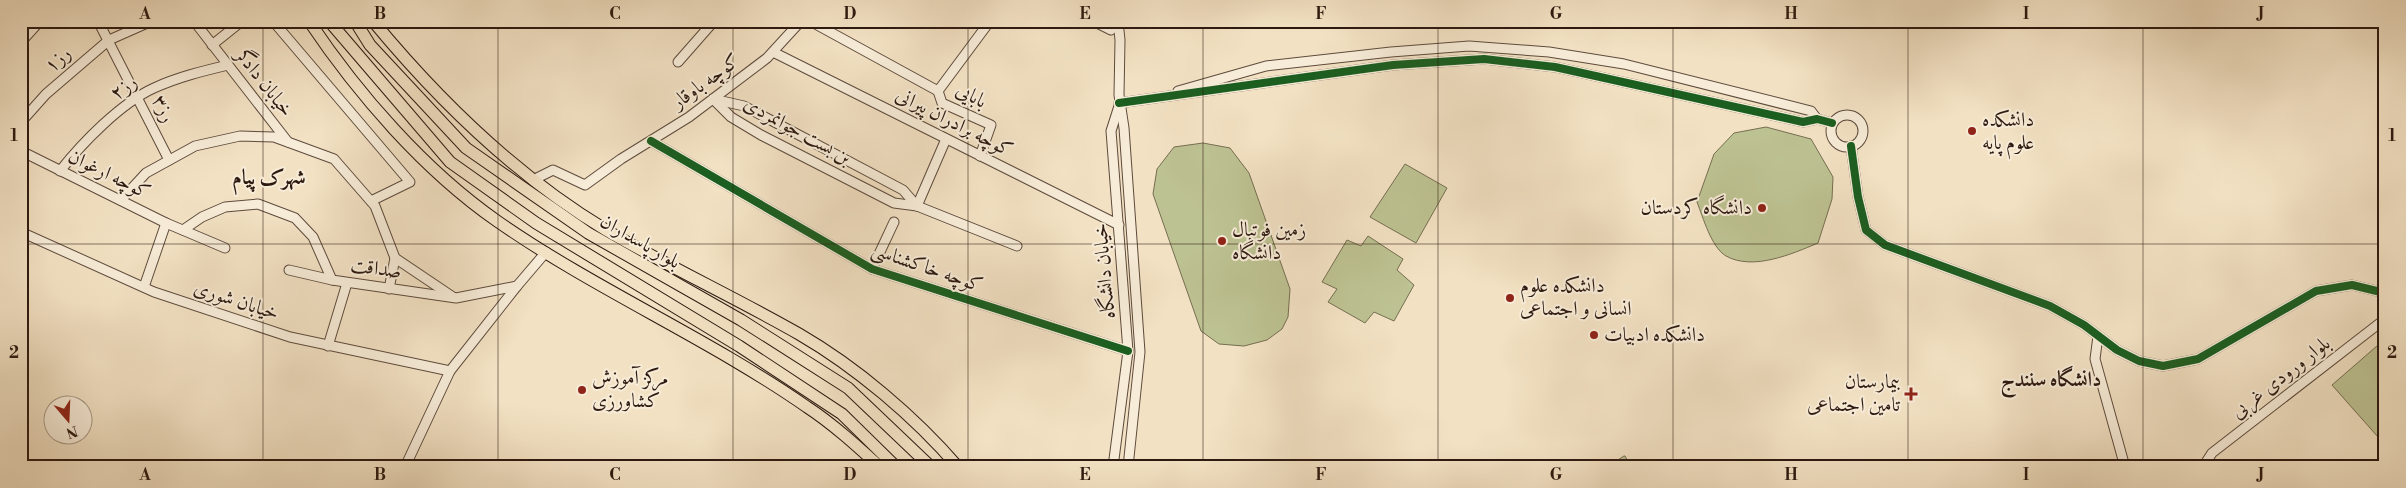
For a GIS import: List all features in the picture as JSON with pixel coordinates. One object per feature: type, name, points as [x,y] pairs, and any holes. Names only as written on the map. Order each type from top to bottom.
[{"type":"main road","points":[[309,21],[326,46],[414,150],[450,184],[497,221],[581,275],[764,379],[808,407],[849,439],[880,467]]},
{"type":"main road","points":[[323,21],[326,46]]},
{"type":"main road","name":"بلوار پاسداران","points":[[329,21],[450,162],[536,224],[739,346],[842,414],[896,467]]},
{"type":"main road","name":"بلوار پاسداران","points":[[355,21],[370,45],[466,148],[588,233],[740,320],[848,388],[931,467]]},
{"type":"main road","points":[[373,21],[453,111],[503,156],[605,229],[800,335],[847,366],[938,443],[958,467]]},
{"type":"main road","points":[[432,166],[483,187]]},
{"type":"street","points":[[21,42],[40,21]]},
{"type":"street","points":[[31,32],[45,21]]},
{"type":"street","name":"رز۳","points":[[98,21],[169,160]]},
{"type":"street","name":"رز۱","points":[[21,122],[46,94],[109,40],[152,21]]},
{"type":"street","name":"خیابان دادگر","points":[[194,21],[288,142]]},
{"type":"street","points":[[212,45],[242,21]]},
{"type":"street","points":[[273,21],[410,182],[371,201]]},
{"type":"street","points":[[678,62],[714,21]]},
{"type":"street","name":"کوچه باوقار","points":[[535,180],[553,170],[585,185],[621,159],[713,99],[774,52],[802,21]]},
{"type":"street","points":[[810,21],[938,91],[990,21]]},
{"type":"street","points":[[1093,21],[1111,30]]},
{"type":"street","name":"خیابان دانشگاه","points":[[1118,21],[1119,103],[1124,128],[1140,352],[1128,467]]},
{"type":"street","points":[[1150,100],[1203,82],[1266,66],[1391,52],[1469,46],[1549,52],[1605,61],[1811,111],[1817,119]]},
{"type":"street","name":"کوچه برادران پیرانی","points":[[774,52],[1119,226]]},
{"type":"street","points":[[1391,52],[1393,64]]},
{"type":"street","points":[[1119,103],[1393,64],[1484,59],[1554,67],[1803,122],[1817,119],[1832,123]]},
{"type":"street","name":"رز۲","points":[[60,171],[76,150],[138,98],[153,88],[188,75],[228,65]]},
{"type":"street","name":"بابایی","points":[[938,91],[942,103],[991,125],[980,156]]},
{"type":"street","name":"بن بست جوانمردی","points":[[713,99],[731,116],[762,136],[894,203],[917,206],[1017,246]]},
{"type":"street","name":"بن بست جوانمردی","points":[[713,99],[744,106],[903,190],[917,206]]},
{"type":"street","name":"خیابان دانشگاه","points":[[1114,467],[1128,352],[1111,131],[1119,103]]},
{"type":"street","points":[[1845,114],[1855,117],[1859,120],[1863,130],[1860,140],[1846,147],[1836,143],[1831,134],[1832,123],[1835,119],[1845,114]]},
{"type":"street","points":[[121,200],[146,173],[195,146],[240,136],[274,137],[334,159],[376,206],[395,258],[389,289]]},
{"type":"street","points":[[917,206],[946,139]]},
{"type":"street","name":"کوچه خاکشناسی","points":[[651,141],[872,269],[1128,352]]},
{"type":"street","points":[[1851,146],[1866,230],[1885,245],[2050,306],[2084,325],[2117,350],[2139,361],[2162,366],[2198,359],[2316,291],[2352,285],[2385,293]]},
{"type":"street","name":"کوچه ارغوان","points":[[21,150],[166,223],[226,248]]},
{"type":"street","name":"صداقت","points":[[183,230],[202,217],[225,207],[258,204],[294,218],[313,237],[332,280],[456,298],[517,286]]},
{"type":"street","points":[[872,269],[894,222]]},
{"type":"street","points":[[144,287],[166,223]]},
{"type":"street","name":"خیابان شوری","points":[[21,232],[144,287],[290,337],[450,371]]},
{"type":"street","points":[[405,467],[450,371],[546,252]]},
{"type":"street","points":[[395,258],[456,298]]},
{"type":"street","points":[[289,270],[332,280]]},
{"type":"street","points":[[328,346],[346,283]]},
{"type":"street","name":"بلوار ورودی غربی","points":[[2203,467],[2212,453],[2385,319]]},
{"type":"street","points":[[2098,336],[2095,359],[2125,467]]},
{"type":"green space","points":[[1766,127],[1811,139],[1833,177],[1832,199],[1818,243],[1785,256],[1748,262],[1726,256],[1721,252],[1708,231],[1697,202],[1714,154],[1734,133]]},
{"type":"green space","name":"زمین فوتبال دانشگاه","points":[[1203,143],[1230,148],[1249,173],[1290,289],[1288,317],[1282,329],[1267,340],[1244,346],[1219,344],[1201,331],[1153,194],[1157,169],[1174,147]]},
{"type":"green space","points":[[1405,164],[1447,188],[1416,243],[1370,217]]},
{"type":"green space","points":[[1368,236],[1403,259],[1397,270],[1414,285],[1394,321],[1374,312],[1365,323],[1328,302],[1337,289],[1322,282],[1347,240],[1361,246]]},
{"type":"green space","points":[[2385,339],[2385,432],[2378,437],[2332,385]]},
{"type":"green space","points":[[1624,456],[1631,467],[1607,467]]},
{"type":"cycle path","points":[[1119,103],[1393,65],[1484,59],[1555,67],[1803,122],[1817,119],[1832,123]]},
{"type":"cycle path","points":[[651,141],[872,269],[1128,351]]},
{"type":"cycle path","points":[[1851,146],[1858,197],[1866,230],[1885,245],[2050,306],[2084,325],[2117,350],[2139,361],[2163,366],[2198,359],[2316,291],[2352,285],[2385,293]]},
{"type":"place","name":"دانشکده علوم پایه","points":[[1972,131]]},
{"type":"place","name":"دانشگاه کردستان","points":[[1762,208]]},
{"type":"place","name":"زمین فوتبال دانشگاه","points":[[1222,241]]},
{"type":"place","name":"دانشکده علوم انسانی و اجتماعی","points":[[1510,298]]},
{"type":"place","name":"دانشکده ادبیات","points":[[1594,335]]},
{"type":"place","name":"مرکز آموزش کشاورزی","points":[[582,390]]},
{"type":"place","name":"بیمارستان تامین اجتماعی","points":[[1911,394]]},
{"type":"district","name":"شهرک پیام","points":[[269,178]]},
{"type":"district","name":"دانشگاه سنندج","points":[[2051,380]]}]
